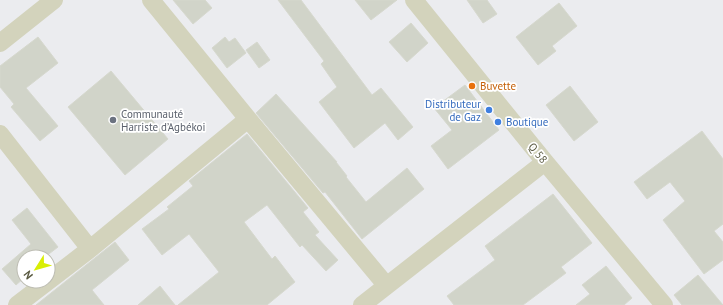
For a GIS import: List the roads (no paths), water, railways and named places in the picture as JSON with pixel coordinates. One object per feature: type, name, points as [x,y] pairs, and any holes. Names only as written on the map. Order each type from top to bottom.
[{"type":"street","points":[[0,43],[54,0]]},
{"type":"street","points":[[151,0],[386,285]]},
{"type":"street","name":"Q 58","points":[[414,0],[545,162],[656,303]]},
{"type":"street","points":[[17,305],[90,249],[248,119]]},
{"type":"street","points":[[0,134],[90,249]]},
{"type":"street","points":[[362,305],[545,162]]},
{"type":"place","name":"Buvette","points":[[472,86]]},
{"type":"place","name":"Distributeur de Gaz","points":[[489,110]]},
{"type":"place","name":"Communauté Harriste d’Agbékoi","points":[[113,120]]},
{"type":"place","name":"Boutique","points":[[498,122]]}]
